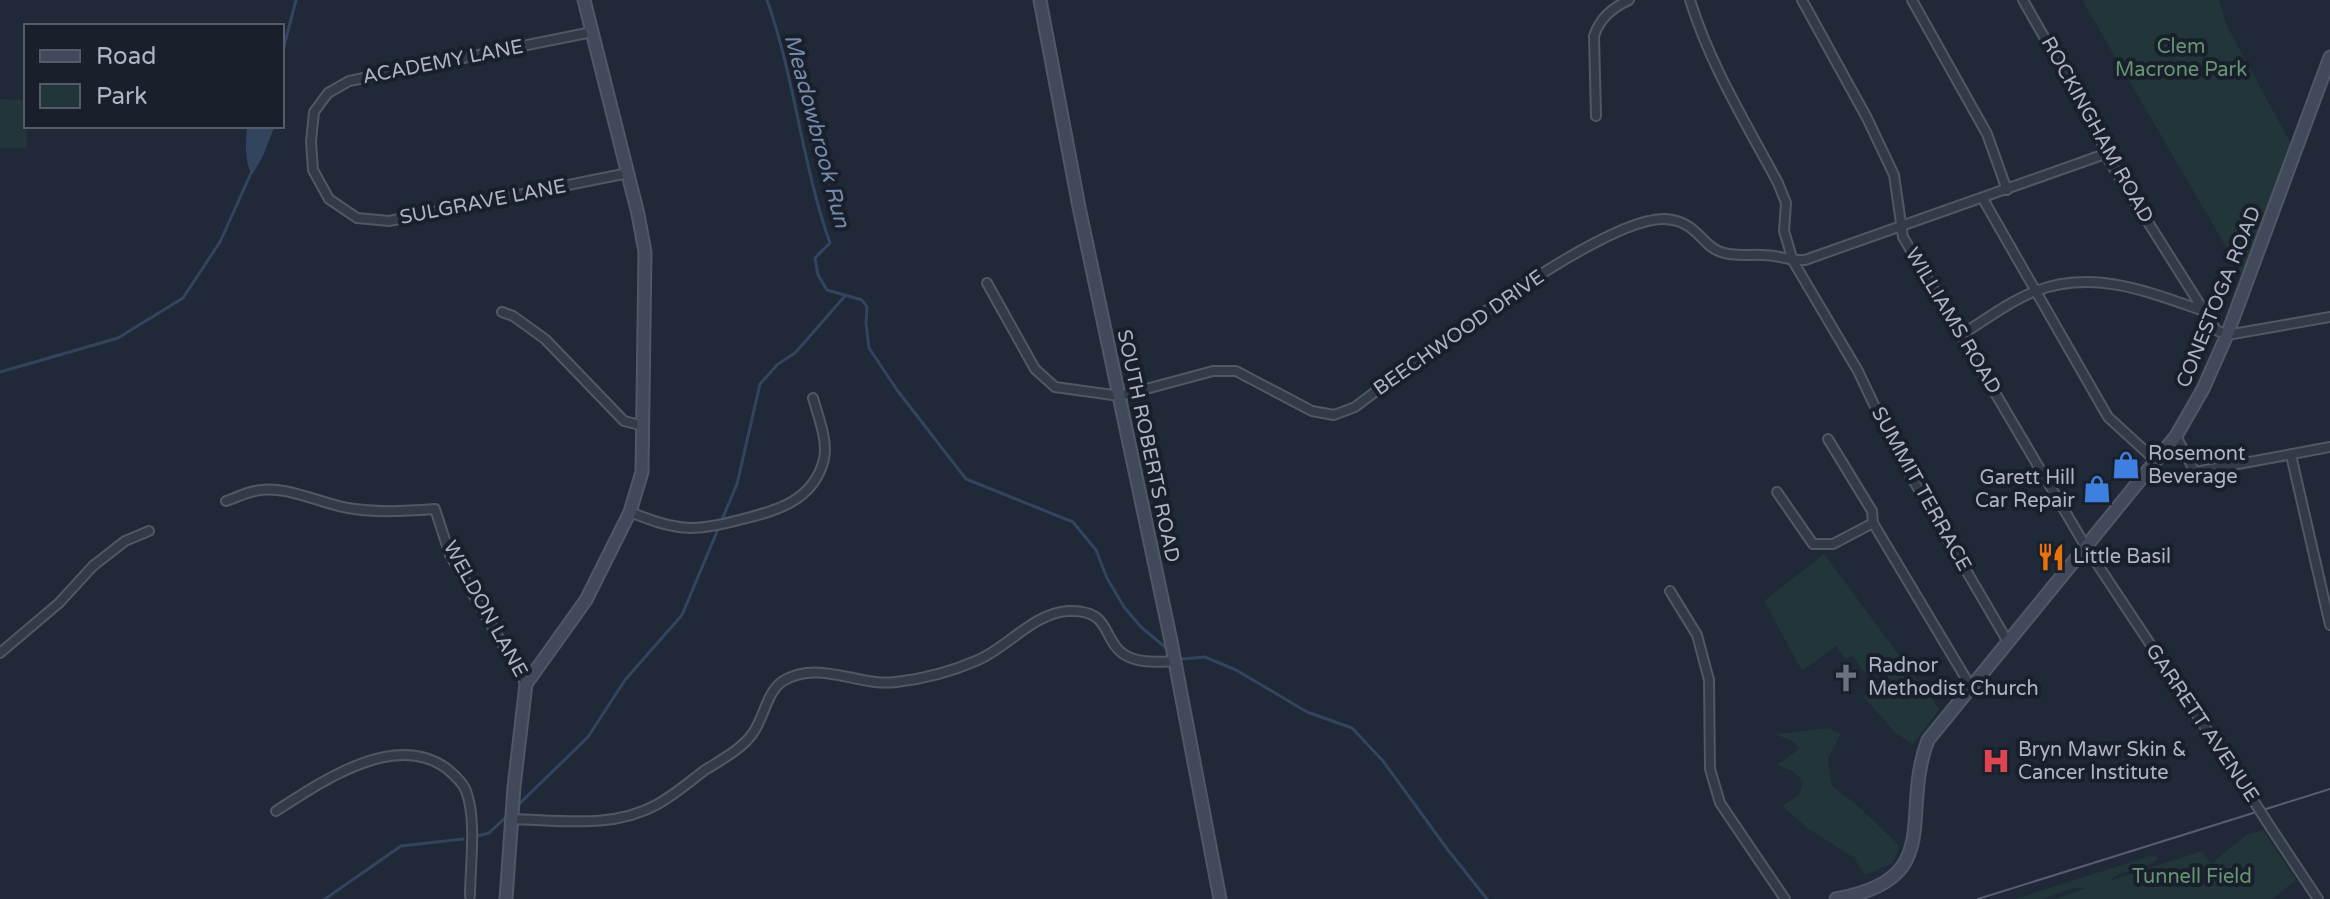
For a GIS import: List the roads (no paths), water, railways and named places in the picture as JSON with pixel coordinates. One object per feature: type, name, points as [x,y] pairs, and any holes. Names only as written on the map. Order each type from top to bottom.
[{"type":"main road","points":[[506,899],[514,787],[526,684],[586,600],[630,512],[642,472],[645,252],[584,0]]},
{"type":"main road","name":"SOUTH ROBERTS ROAD","points":[[1040,0],[1079,207],[1175,661],[1220,899]]},
{"type":"main road","name":"CONESTOGA ROAD","points":[[1836,899],[1884,884],[1903,867],[1912,849],[1922,755],[1936,727],[2176,436],[2203,389],[2227,335],[2330,57]]},
{"type":"street","points":[[1596,116],[1594,36],[1598,25],[1613,8],[1629,0]]},
{"type":"street","name":"SUMMIT TERRACE","points":[[1690,0],[1700,33],[1714,63],[1786,203],[1784,231],[1793,261],[1858,371],[1895,449],[2008,642]]},
{"type":"street","name":"WILLIAMS ROAD","points":[[1802,0],[1867,118],[1894,175],[1903,237],[2086,547]]},
{"type":"street","points":[[1912,0],[1987,134],[2007,190]]},
{"type":"street","name":"ROCKINGHAM ROAD","points":[[2023,0],[2100,135],[2105,154],[2216,330],[2227,335]]},
{"type":"street","name":"ACADEMY LANE","points":[[313,170],[311,141],[314,112],[328,93],[349,81],[592,32]]},
{"type":"street","points":[[1793,261],[1805,260],[1983,199],[2105,154]]},
{"type":"street","name":"SULGRAVE LANE","points":[[313,170],[329,199],[357,218],[389,221],[628,173]]},
{"type":"street","points":[[1983,199],[2108,417],[2155,460]]},
{"type":"street","name":"BEECHWOOD DRIVE","points":[[1120,396],[1213,371],[1236,371],[1312,411],[1334,415],[1355,407],[1560,263],[1625,227],[1643,221],[1676,220],[1692,228],[1719,252],[1744,256],[1766,254],[1793,261]]},
{"type":"street","points":[[1961,335],[2034,291],[2068,282],[2098,280],[2146,291],[2205,312]]},
{"type":"street","points":[[987,283],[1035,369],[1055,387],[1120,396]]},
{"type":"street","points":[[502,312],[513,316],[545,339],[624,421],[644,426]]},
{"type":"street","points":[[2227,335],[2330,317]]},
{"type":"street","points":[[630,512],[659,524],[692,528],[779,510],[804,495],[818,475],[825,455],[813,398]]},
{"type":"street","points":[[2176,436],[2195,472],[2330,447]]},
{"type":"street","points":[[1828,439],[1872,511],[1873,523],[1971,687]]},
{"type":"street","points":[[2291,455],[2330,625]]},
{"type":"street","name":"WELDON LANE","points":[[226,501],[267,490],[288,492],[349,508],[392,512],[435,509],[450,555],[526,684]]},
{"type":"street","points":[[1777,492],[1813,544],[1833,544],[1873,523]]},
{"type":"street","points":[[0,653],[59,603],[93,566],[125,541],[149,531]]},
{"type":"street","name":"GARRETT AVENUE","points":[[2086,547],[2318,899]]},
{"type":"street","points":[[1670,591],[1697,635],[1709,680],[1710,769],[1720,803],[1785,899]]},
{"type":"street","points":[[512,816],[608,821],[656,805],[735,750],[753,733],[765,706],[781,682],[821,671],[858,680],[894,683],[940,673],[980,659],[1041,620],[1068,611],[1104,622],[1121,652],[1146,662],[1175,661]]},
{"type":"street","points":[[276,811],[333,774],[355,766],[384,758],[414,755],[436,761],[466,788],[470,808],[468,898]]},
{"type":"water","points":[[247,128],[274,128],[252,175],[246,145]]},
{"type":"waterway","points":[[284,46],[296,0]]},
{"type":"waterway","points":[[767,0],[830,243],[815,258],[818,275],[827,290],[862,300],[867,307],[869,348],[897,390],[966,479],[1073,522],[1096,550],[1107,578],[1124,607],[1141,627],[1165,647]]},
{"type":"waterway","points":[[0,372],[118,338],[183,298],[220,242],[252,171]]},
{"type":"waterway","name":"Meadowbrook Run","points":[[515,808],[588,737],[625,680],[682,615],[737,484],[760,384],[778,364],[795,353],[845,296]]},
{"type":"waterway","points":[[1182,659],[1205,657],[1236,670],[1307,712],[1352,728],[1383,761],[1487,899]]},
{"type":"waterway","name":"Meadowbrook Run","points":[[477,836],[489,833],[507,816]]},
{"type":"waterway","name":"Meadowbrook Run","points":[[325,899],[401,846],[463,839]]},
{"type":"tram line","points":[[1978,899],[2330,789]]},
{"type":"place","name":"Rosemont Beverage","points":[[2126,465]]},
{"type":"place","name":"Garett Hill Car Repair","points":[[2097,489]]},
{"type":"place","name":"Little Basil","points":[[2051,557]]},
{"type":"place","name":"Radnor Methodist Church","points":[[1846,678]]},
{"type":"place","name":"Bryn Mawr Skin & Cancer Institute","points":[[1996,761]]},
{"type":"park label","name":"Clem Macrone Park","points":[[2181,58]]},
{"type":"park label","name":"Tunnell Field","points":[[2192,877]]}]
